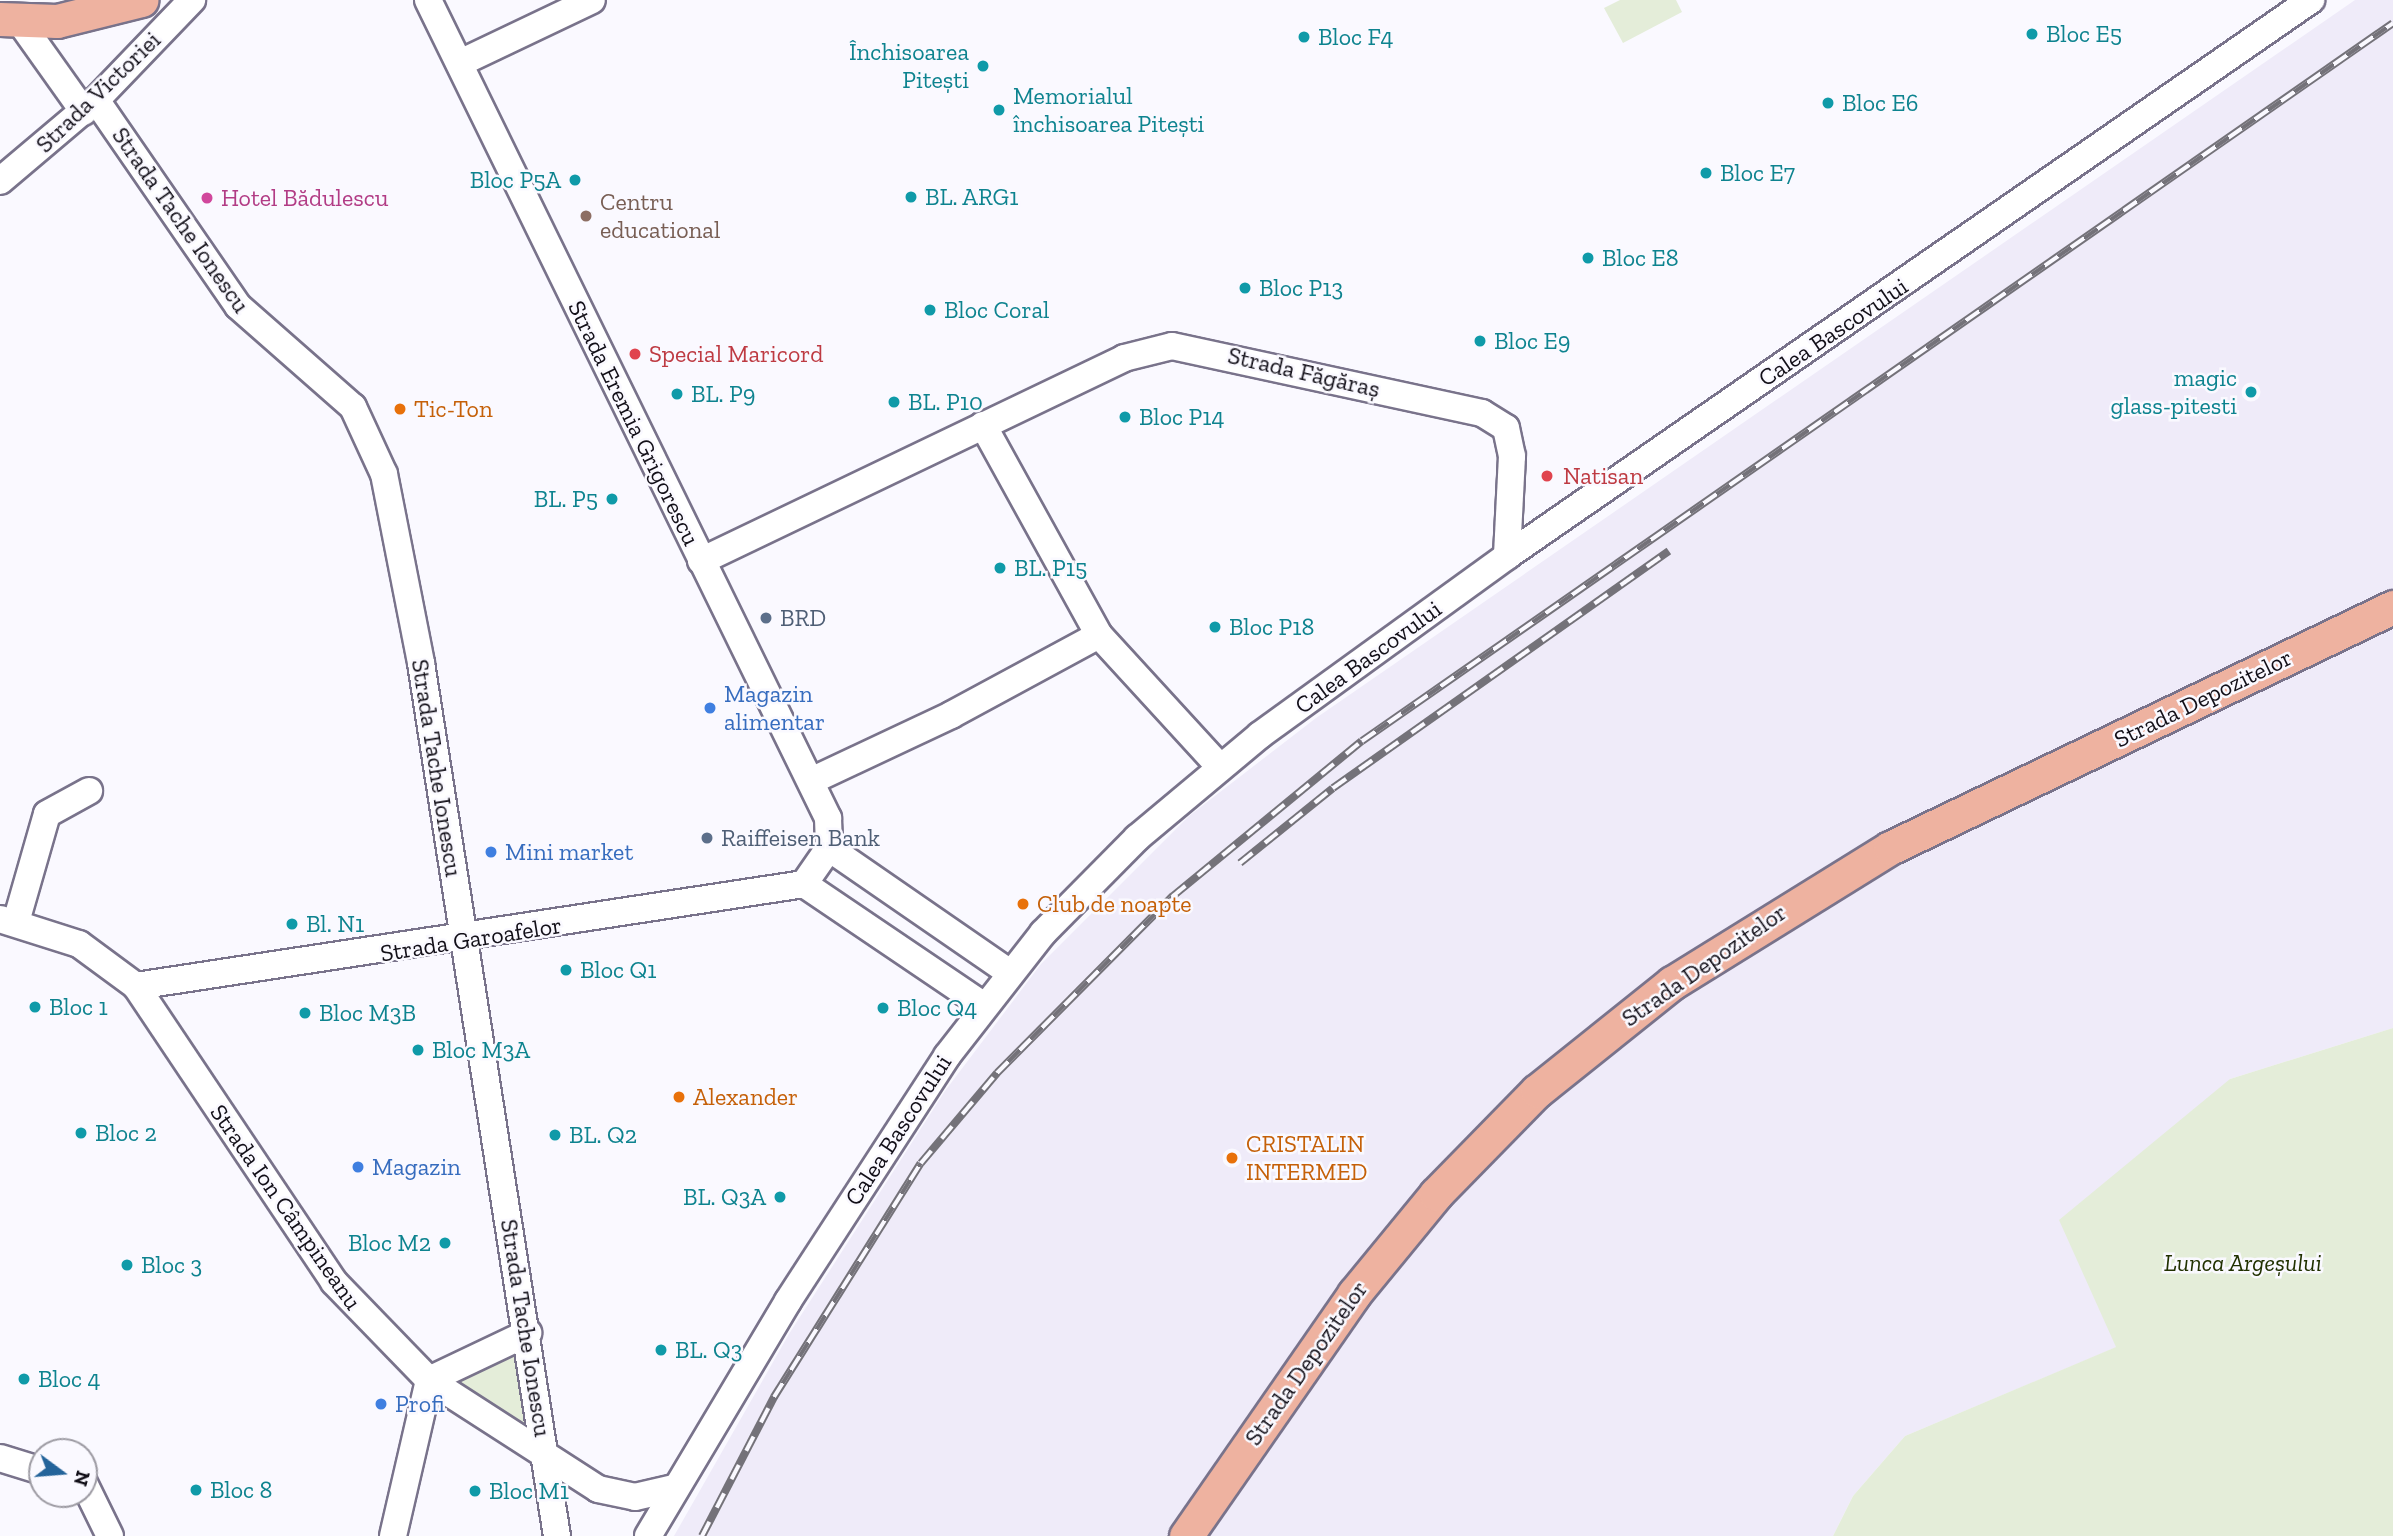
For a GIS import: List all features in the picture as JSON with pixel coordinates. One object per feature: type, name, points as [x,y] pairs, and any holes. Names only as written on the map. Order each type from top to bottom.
[{"type":"main road","points":[[10,21],[96,15],[141,0]]},
{"type":"main road","name":"Strada Depozitelor","points":[[1185,1536],[1354,1294],[1436,1194],[1537,1091],[1672,983],[1891,848],[2393,607]]},
{"type":"street","name":"Strada Victoriei","points":[[0,181],[90,106],[192,0]]},
{"type":"street","name":"Strada Eremia Grigorescu","points":[[428,0],[811,781],[828,818],[830,848]]},
{"type":"street","points":[[460,64],[592,0]]},
{"type":"street","name":"Calea Bascovului","points":[[648,1536],[674,1488],[868,1174],[984,1005],[1009,972],[1137,838],[1220,767],[1507,556],[2311,0]]},
{"type":"street","name":"Strada Tache Ionescu","points":[[10,21],[90,106],[239,306],[332,384],[370,435],[384,474],[421,663],[528,1333],[557,1536]]},
{"type":"street","name":"Strada Făgăraș","points":[[701,561],[1124,358],[1172,346],[1482,413],[1506,428],[1513,456],[1507,556]]},
{"type":"street","points":[[983,425],[1099,635],[1220,767]]},
{"type":"street","points":[[811,781],[951,715],[1099,635]]},
{"type":"street","points":[[8,920],[47,814],[89,791]]},
{"type":"street","points":[[984,1005],[804,884],[830,848],[1009,972]]},
{"type":"street","name":"Strada Garoafelor","points":[[136,986],[464,940],[804,884]]},
{"type":"street","name":"Strada Ion Câmpineanu","points":[[8,920],[79,944],[136,986],[334,1282],[429,1380],[546,1460],[617,1495],[674,1488]]},
{"type":"street","points":[[393,1536],[429,1380],[528,1333]]},
{"type":"street","points":[[0,1458],[28,1467]]},
{"type":"street","points":[[96,1508],[110,1536]]},
{"type":"shaded area","points":[[2355,0],[2393,0],[2393,1028],[2230,1079],[2117,1347],[1905,1436],[1853,1496],[1833,1536],[674,1536],[789,1334],[945,1091],[1041,964],[1189,816],[1316,718]]},
{"type":"green space","points":[[1620,0],[1676,0],[1682,12],[1623,43],[1604,8]]},
{"type":"green space","name":"Lunca Argeșului","points":[[2393,1028],[2393,1536],[1833,1536],[1853,1496],[1905,1436],[2116,1347],[2059,1220],[2230,1079]]},
{"type":"green space","points":[[528,1333],[546,1460],[429,1380]]},
{"type":"railway","points":[[702,1536],[774,1397],[921,1163],[997,1073],[1173,896],[1362,741],[2393,23]]},
{"type":"railway","points":[[1240,863],[1333,788],[1669,551]]},
{"type":"place","name":"Bloc E5","points":[[2032,34]]},
{"type":"place","name":"Bloc F4","points":[[1304,37]]},
{"type":"place","name":"Închisoarea Pitești","points":[[983,66]]},
{"type":"place","name":"Bloc E6","points":[[1828,103]]},
{"type":"place","name":"Memorialul închisoarea Pitești","points":[[999,110]]},
{"type":"place","name":"Bloc E7","points":[[1706,173]]},
{"type":"place","name":"Bloc P5A","points":[[575,180]]},
{"type":"place","name":"BL. ARG1","points":[[911,197]]},
{"type":"place","name":"Hotel Bădulescu","points":[[207,198]]},
{"type":"place","name":"Centru educational","points":[[586,216]]},
{"type":"place","name":"Bloc E8","points":[[1588,258]]},
{"type":"place","name":"Bloc P13","points":[[1245,288]]},
{"type":"place","name":"Bloc Coral","points":[[930,310]]},
{"type":"place","name":"Bloc E9","points":[[1480,341]]},
{"type":"place","name":"Special Maricord","points":[[635,354]]},
{"type":"place","name":"magic glass-pitesti","points":[[2251,392]]},
{"type":"place","name":"BL. P9","points":[[677,394]]},
{"type":"place","name":"BL. P10","points":[[894,402]]},
{"type":"place","name":"Tic-Ton","points":[[400,409]]},
{"type":"place","name":"Bloc P14","points":[[1125,417]]},
{"type":"place","name":"Natisan","points":[[1547,476]]},
{"type":"place","name":"BL. P5","points":[[612,499]]},
{"type":"place","name":"BL. P15","points":[[1000,568]]},
{"type":"place","name":"BRD","points":[[766,618]]},
{"type":"place","name":"Bloc P18","points":[[1215,627]]},
{"type":"place","name":"Magazin alimentar","points":[[710,708]]},
{"type":"place","name":"Raiffeisen Bank","points":[[707,838]]},
{"type":"place","name":"Mini market","points":[[491,852]]},
{"type":"place","name":"Club de noapte","points":[[1023,904]]},
{"type":"place","name":"Bl. N1","points":[[292,924]]},
{"type":"place","name":"Bloc Q1","points":[[566,970]]},
{"type":"place","name":"Bloc 1","points":[[35,1007]]},
{"type":"place","name":"Bloc Q4","points":[[883,1008]]},
{"type":"place","name":"Bloc M3B","points":[[305,1013]]},
{"type":"place","name":"Bloc M3A","points":[[418,1050]]},
{"type":"place","name":"Alexander","points":[[679,1097]]},
{"type":"place","name":"Bloc 2","points":[[81,1133]]},
{"type":"place","name":"BL. Q2","points":[[555,1135]]},
{"type":"place","name":"CRISTALIN INTERMED","points":[[1232,1158]]},
{"type":"place","name":"Magazin","points":[[358,1167]]},
{"type":"place","name":"BL. Q3A","points":[[780,1197]]},
{"type":"place","name":"Bloc M2","points":[[445,1243]]},
{"type":"place","name":"Bloc 3","points":[[127,1265]]},
{"type":"place","name":"BL. Q3","points":[[661,1350]]},
{"type":"place","name":"Bloc 4","points":[[24,1379]]},
{"type":"place","name":"Profi","points":[[381,1404]]},
{"type":"place","name":"Bloc 8","points":[[196,1490]]},
{"type":"place","name":"Bloc M1","points":[[475,1491]]}]
